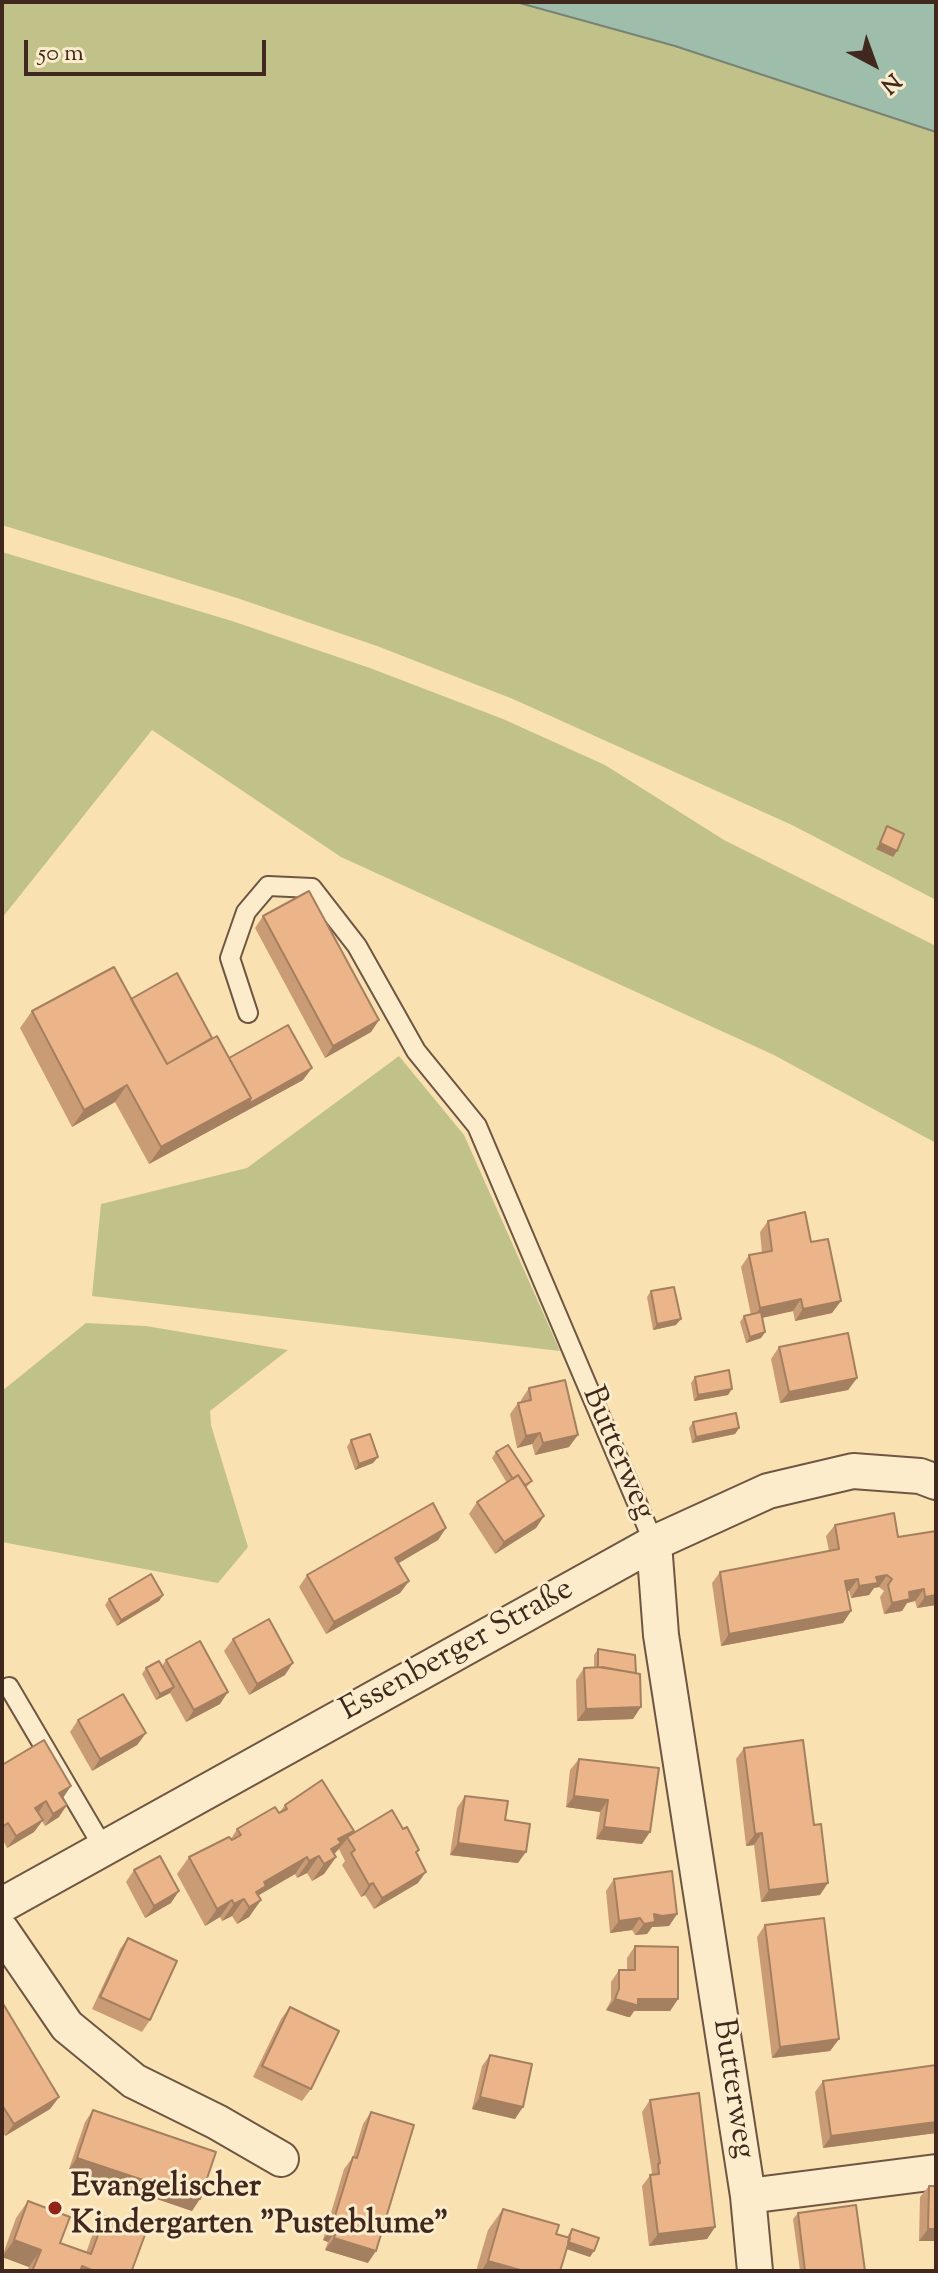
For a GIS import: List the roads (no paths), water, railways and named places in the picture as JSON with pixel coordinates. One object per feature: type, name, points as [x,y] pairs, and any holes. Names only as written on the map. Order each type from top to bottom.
[{"type":"street","name":"Essenberger Straße","points":[[2,1905],[654,1543],[778,1487],[853,1471],[920,1476],[936,1482]]},
{"type":"street","name":"Butterweg","points":[[654,1543],[661,1635],[748,2196],[755,2271]]},
{"type":"street","points":[[2,1931],[67,2026],[134,2081],[217,2122],[281,2159]]},
{"type":"street","points":[[748,2196],[936,2172]]},
{"type":"lane","name":"Butterweg","points":[[248,1013],[230,958],[246,912],[268,886],[312,888],[357,946],[416,1051],[477,1126],[654,1543]]},
{"type":"lane","points":[[9,1687],[103,1847]]},
{"type":"place","name":"Evangelischer Kindergarten \"Pusteblume\"","points":[[55,2208]]}]
